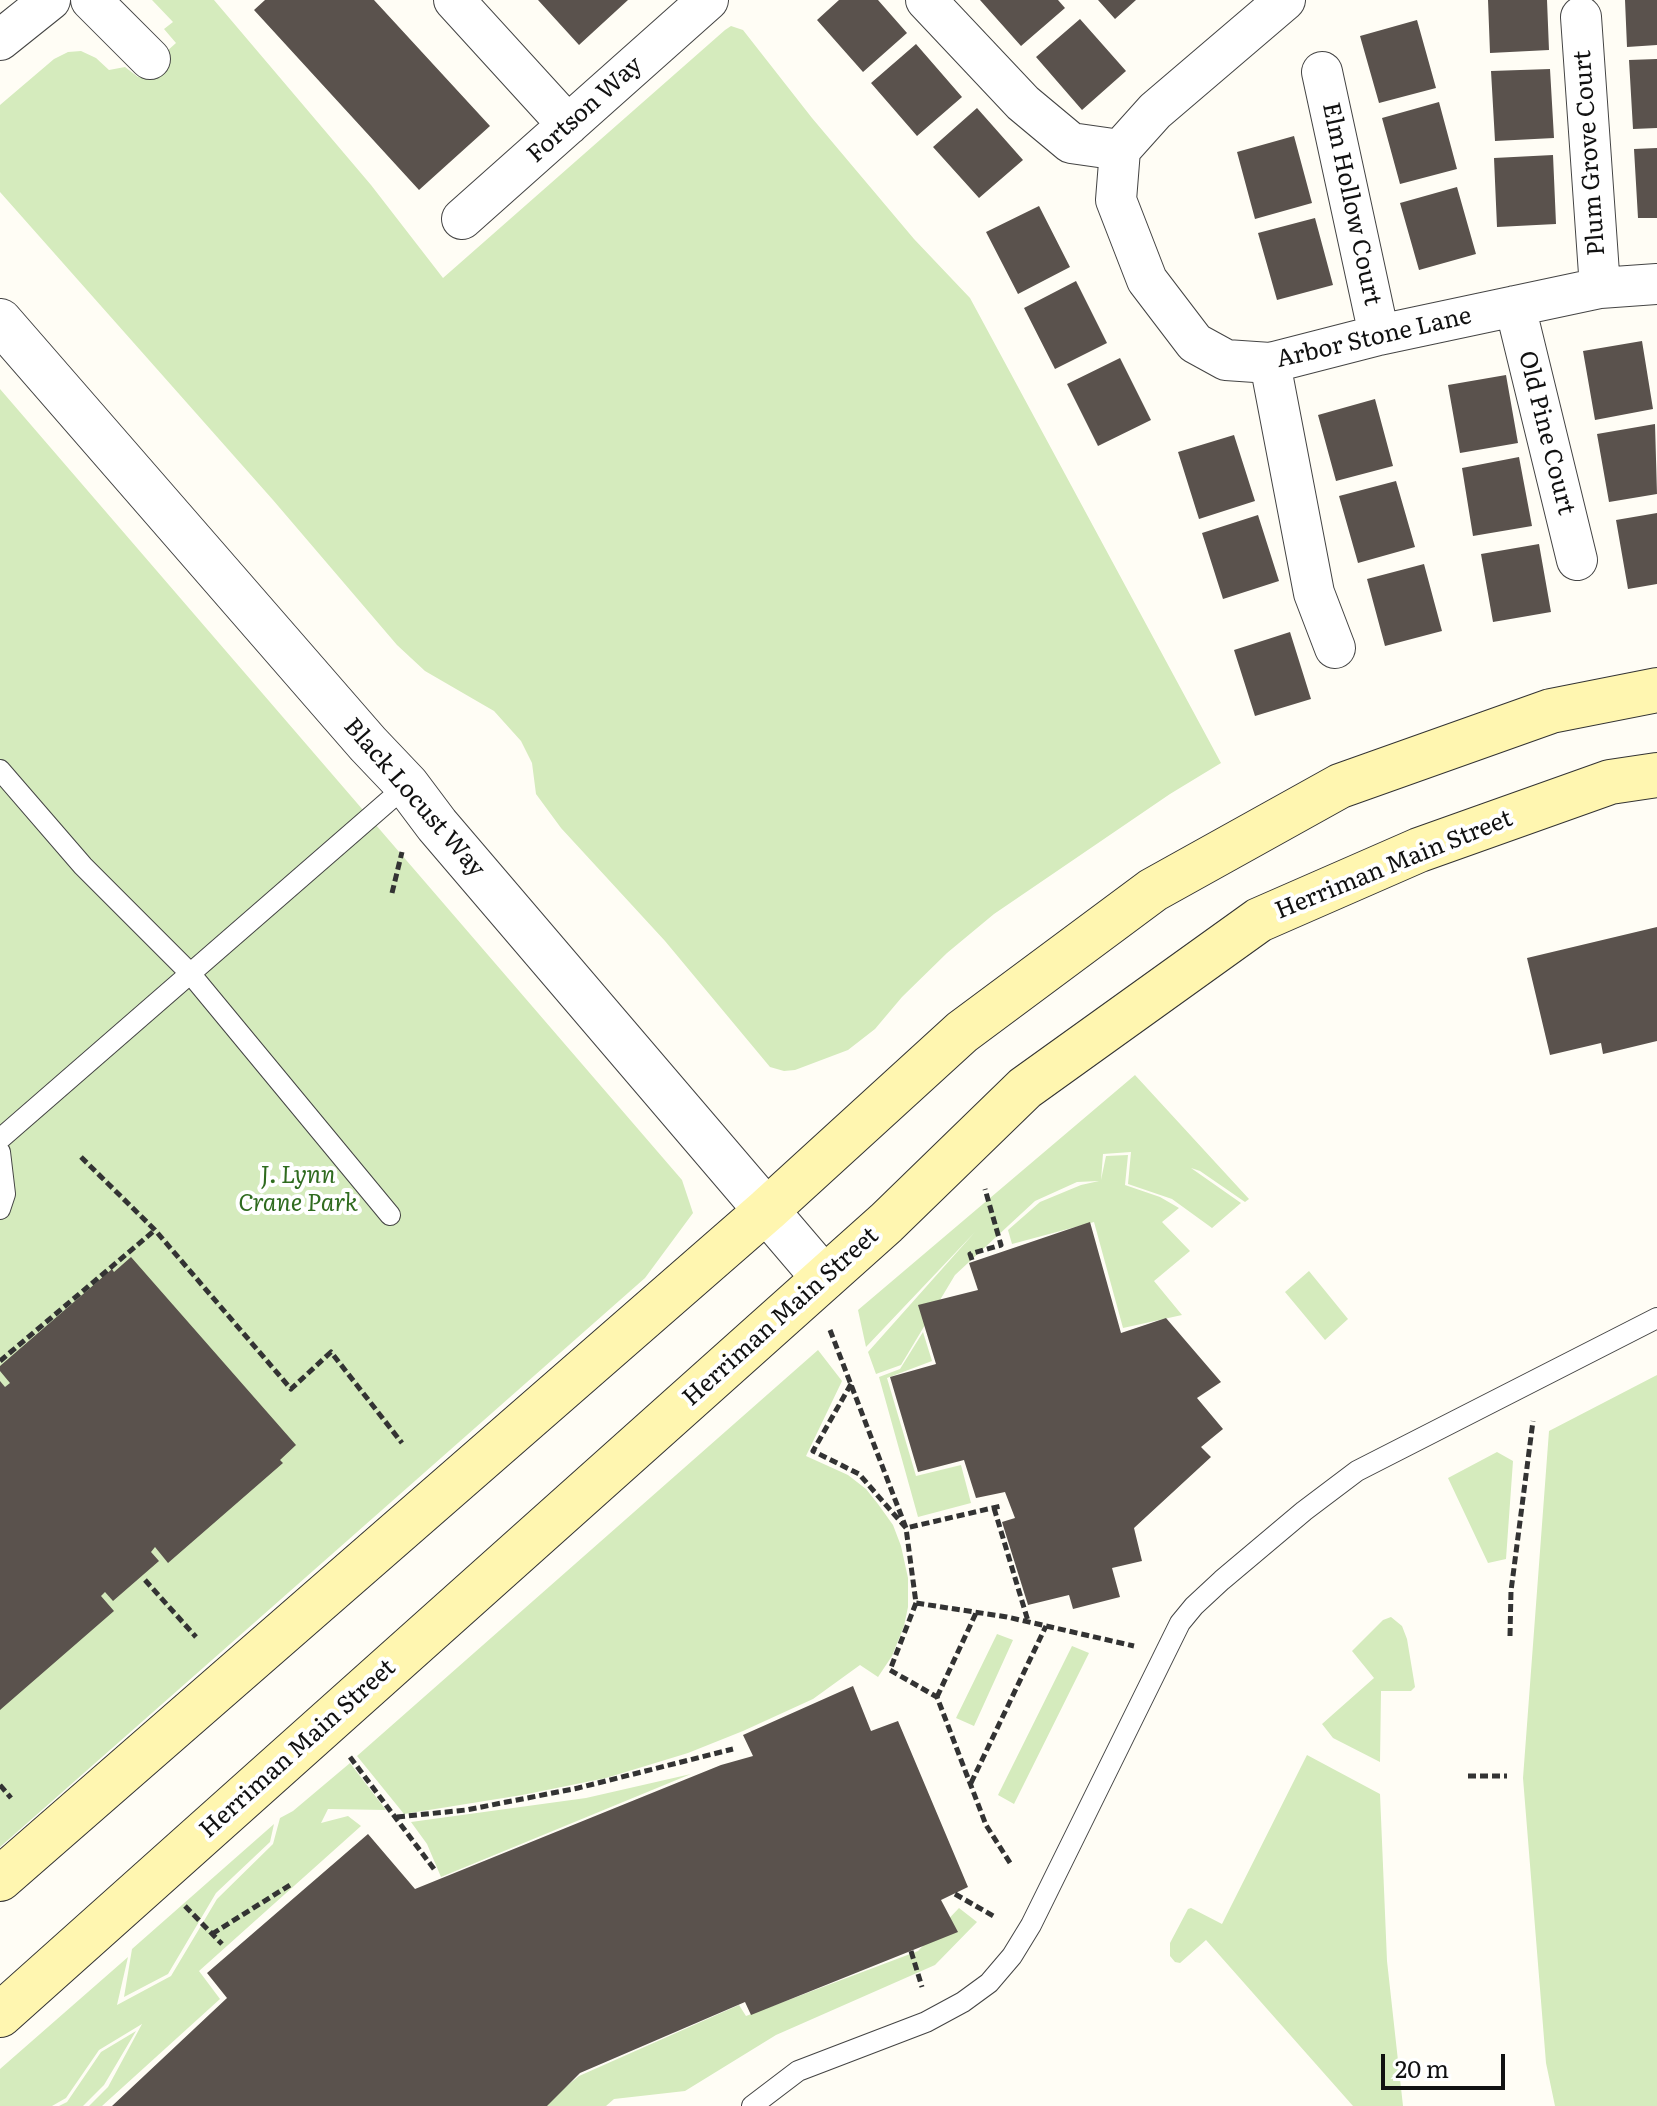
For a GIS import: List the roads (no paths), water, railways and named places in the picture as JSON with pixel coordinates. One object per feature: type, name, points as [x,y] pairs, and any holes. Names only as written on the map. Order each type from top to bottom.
[{"type":"main road","points":[[0,1879],[767,1210],[962,1032],[1153,890],[1340,786],[1551,711],[1657,690]]},
{"type":"main road","name":"Herriman Main Street","points":[[0,2015],[886,1223],[1025,1088],[1259,920],[1419,850],[1610,782],[1657,775]]},
{"type":"street","points":[[0,40],[50,0]]},
{"type":"street","points":[[91,0],[150,59]]},
{"type":"street","points":[[454,0],[568,125]]},
{"type":"street","name":"Fortson Way","points":[[462,219],[708,0]]},
{"type":"street","points":[[926,0],[1023,103],[1071,143],[1120,150],[1155,111],[1285,0]]},
{"type":"street","name":"Plum Grove Court","points":[[1581,17],[1600,288]]},
{"type":"street","name":"Elm Hollow Court","points":[[1322,72],[1379,335]]},
{"type":"street","name":"Arbor Stone Lane","points":[[1120,150],[1116,200],[1147,280],[1195,343],[1226,360],[1270,363],[1379,335],[1600,288],[1657,284]]},
{"type":"street","name":"Old Pine Court","points":[[1515,306],[1577,560]]},
{"type":"street","name":"Black Locust Way","points":[[0,321],[407,785],[437,825],[824,1278]]},
{"type":"street","points":[[1270,363],[1314,593],[1335,648]]},
{"type":"lane","points":[[0,770],[83,866],[189,972],[390,1215]]},
{"type":"lane","points":[[0,1139],[407,785]]},
{"type":"lane","points":[[0,1152],[5,1194],[0,1209]]},
{"type":"lane","points":[[752,2106],[798,2071],[926,2022],[963,2002],[989,1983],[1012,1956],[1031,1925],[1180,1623],[1222,1580],[1357,1471],[1657,1318]]},
{"type":"park label","name":"J. Lynn Crane Park","points":[[298,1190]]}]
